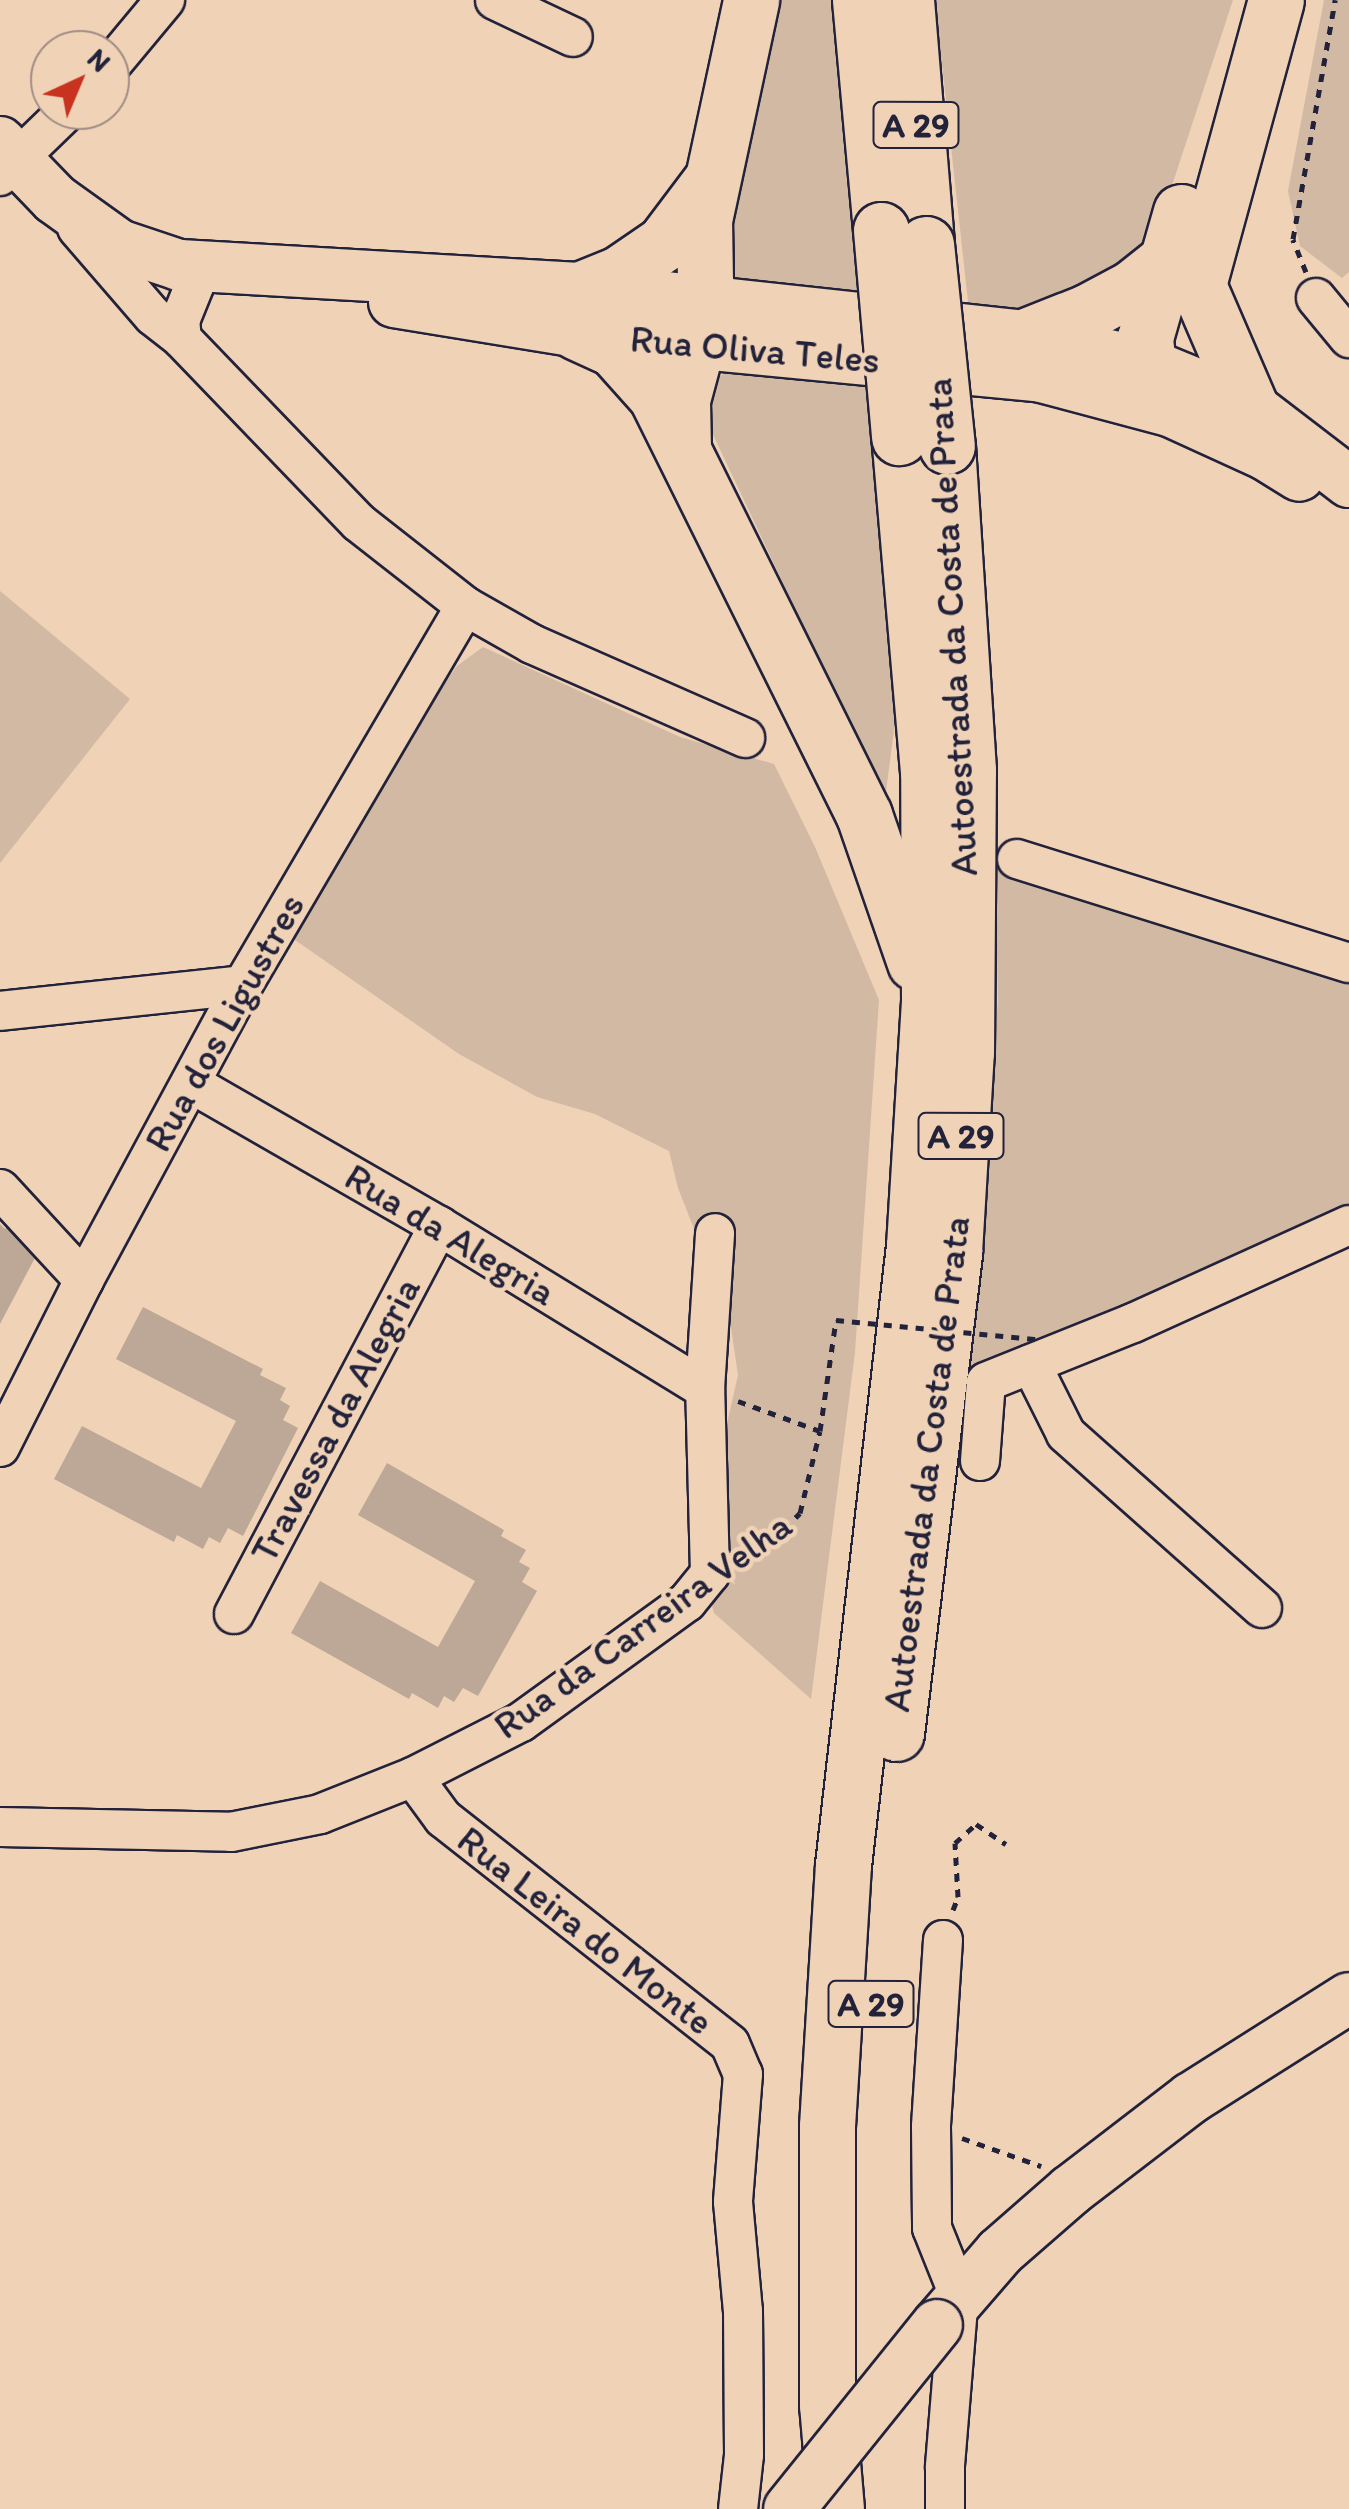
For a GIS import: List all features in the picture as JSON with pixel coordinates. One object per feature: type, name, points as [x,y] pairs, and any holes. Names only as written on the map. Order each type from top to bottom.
[{"type":"highway","points":[[683,449],[682,400],[712,324],[705,282],[704,220],[750,0]]},
{"type":"highway","points":[[1248,0],[1182,273],[1250,406]]},
{"type":"highway","points":[[1148,364],[1145,338],[1182,273],[1276,0]]},
{"type":"highway","name":"Autoestrada da Costa de Prata","points":[[874,2509],[862,2379],[862,2132],[880,1866],[954,1252],[966,1052],[968,770],[923,442],[904,237],[895,1]]},
{"type":"highway","points":[[714,175],[664,243],[619,274],[580,310],[656,396],[683,449],[864,814],[929,1003]]},
{"type":"highway","points":[[1026,336],[1182,273]]},
{"type":"highway","name":"Autoestrada da Costa de Prata","points":[[836,2509],[827,2405],[827,2126],[843,1865],[914,1246],[929,1003],[923,442]]},
{"type":"main road","name":"Rua Oliva Teles","points":[[6,159],[119,245],[184,265],[252,272],[432,276],[580,310],[781,332],[1096,388],[1172,412],[1266,454],[1349,516]]},
{"type":"main road","name":"Rua Oliva Teles","points":[[781,332],[1026,336],[1148,364],[1250,406],[1349,482]]},
{"type":"main road","points":[[1096,388],[1148,364],[1172,412]]},
{"type":"main road","points":[[790,2509],[948,2310],[1000,2252],[1074,2188],[1191,2098],[1349,1998]]},
{"type":"street","points":[[130,42],[165,0]]},
{"type":"street","points":[[495,0],[573,37]]},
{"type":"street","points":[[6,159],[43,130]]},
{"type":"street","name":"Rua Oliva Teles","points":[[55,199],[100,259],[358,522],[465,606],[532,644],[745,738]]},
{"type":"street","points":[[173,331],[160,296],[184,265]]},
{"type":"street","points":[[1316,298],[1349,338]]},
{"type":"street","name":"Rua dos Ligustres","points":[[0,1448],[84,1280],[243,985],[465,606]]},
{"type":"street","points":[[1017,859],[1349,963]]},
{"type":"street","points":[[0,1011],[243,985]]},
{"type":"street","name":"Rua da Alegria","points":[[192,1084],[439,1226],[705,1389]]},
{"type":"street","points":[[0,1188],[84,1280]]},
{"type":"street","points":[[980,1462],[986,1382],[1036,1352],[1133,1323],[1349,1225]]},
{"type":"street","name":"Travessa da Alegria","points":[[234,1614],[439,1226]]},
{"type":"street","points":[[710,1574],[705,1389],[716,1233]]},
{"type":"street","points":[[1036,1352],[1066,1434],[1262,1608]]},
{"type":"street","name":"Rua da Carreira Velha","points":[[0,1827],[231,1832],[320,1814],[413,1777],[521,1722],[687,1602],[710,1574]]},
{"type":"street","name":"Rua Leira do Monte","points":[[413,1777],[442,1818],[730,2044],[743,2074],[733,2202],[744,2311],[744,2455],[738,2509]]},
{"type":"street","points":[[943,1940],[932,2127],[932,2228],[948,2310],[945,2509]]},
{"type":"path","points":[[1316,298],[1293,239],[1335,0]]},
{"type":"path","name":"Rua da Carreira Velha","points":[[710,1574],[773,1540],[800,1513],[820,1431],[836,1320],[1036,1352]]},
{"type":"path","points":[[705,1389],[820,1431]]},
{"type":"path","points":[[943,1940],[958,1897],[955,1843],[976,1824],[1006,1844]]},
{"type":"path","points":[[932,2127],[1020,2157],[1074,2188]]},
{"type":"shaded area","points":[[763,0],[836,0],[860,295],[724,284],[737,120]]},
{"type":"shaded area","points":[[935,0],[1233,0],[1156,234],[1137,259],[1021,313],[969,311]]},
{"type":"shaded area","points":[[1324,0],[1349,0],[1349,272],[1342,278],[1300,246],[1288,191]]},
{"type":"shaded area","points":[[739,366],[867,377],[896,715],[885,799],[708,424],[707,395],[718,377]]},
{"type":"shaded area","points":[[0,591],[130,699],[0,863]]},
{"type":"shaded area","points":[[483,647],[680,737],[774,764],[815,847],[879,1000],[855,1352],[811,1699],[714,1613],[706,1580],[718,1463],[738,1375],[730,1321],[678,1188],[669,1151],[595,1114],[537,1097],[459,1054],[282,931],[457,666]]},
{"type":"shaded area","points":[[995,855],[1059,858],[1349,954],[1349,1225],[1145,1323],[970,1367],[998,1000]]},
{"type":"building","points":[[0,1224],[5,1229],[9,1225],[37,1254],[0,1324]]},
{"type":"building","points":[[143,1307],[263,1369],[260,1375],[286,1388],[280,1400],[290,1406],[283,1420],[298,1428],[243,1536],[228,1528],[220,1543],[209,1537],[203,1549],[177,1535],[174,1542],[54,1479],[82,1426],[201,1488],[236,1421],[116,1359]]},
{"type":"building","points":[[387,1463],[504,1530],[501,1536],[526,1550],[519,1562],[530,1568],[522,1582],[537,1591],[478,1696],[463,1688],[454,1702],[444,1696],[438,1708],[412,1693],[409,1699],[291,1633],[320,1581],[438,1647],[475,1581],[358,1515]]}]
